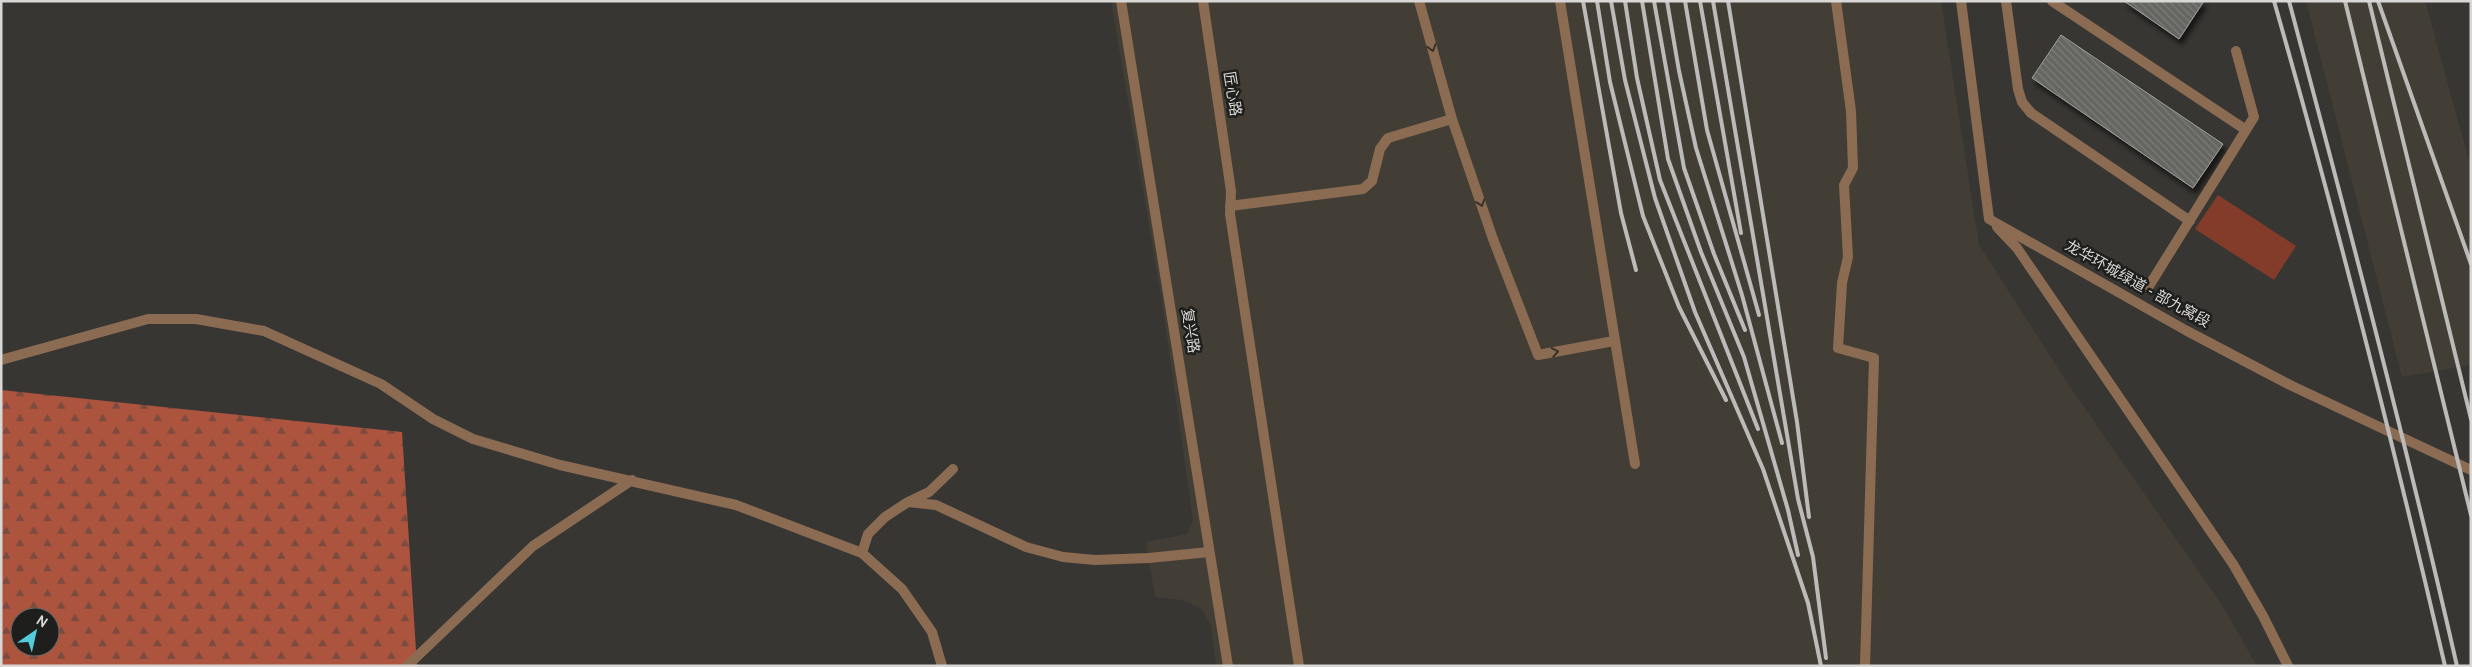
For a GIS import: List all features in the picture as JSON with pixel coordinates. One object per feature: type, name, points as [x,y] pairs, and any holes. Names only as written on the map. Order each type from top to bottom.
[{"type":"street","name":"复兴路","points":[[1121,1],[1228,666]]},
{"type":"street","name":"匠心路","points":[[1203,1],[1231,191],[1230,206],[1299,666]]},
{"type":"street","points":[[1419,1],[1452,119],[1493,239],[1538,355],[1614,341]]},
{"type":"street","points":[[1560,1],[1635,464]]},
{"type":"street","points":[[1836,1],[1851,111],[1854,168],[1844,185],[1848,257],[1842,284],[1838,348],[1874,358],[1865,666]]},
{"type":"street","points":[[1961,1],[1990,220],[2017,248],[2233,564],[2263,616],[2288,666]]},
{"type":"street","points":[[2006,1],[2018,90],[2022,102],[2031,113],[2190,220]]},
{"type":"street","points":[[2052,1],[2246,130]]},
{"type":"street","points":[[2149,286],[2254,117],[2236,51]]},
{"type":"street","points":[[1230,206],[1363,189],[1372,181],[1380,149],[1388,138],[1452,119]]},
{"type":"street","name":"龙华环城绿道 - 部九窝段","points":[[1990,220],[2187,331],[2290,385],[2471,470]]},
{"type":"street","points":[[1,360],[148,319],[196,319],[264,331],[381,384],[433,419],[472,439],[560,466],[632,480],[736,505],[862,553],[902,589],[932,632],[942,666]]},
{"type":"street","points":[[862,553],[868,534],[885,517],[908,502],[929,492],[953,469]]},
{"type":"street","points":[[406,666],[533,546],[632,480]]},
{"type":"street","points":[[908,502],[936,505],[1026,547],[1063,557],[1095,560],[1148,558],[1209,552]]},
{"type":"shaded area","points":[[1111,1],[1941,1],[1979,245],[2072,390],[2222,605],[2257,666],[1216,666],[1211,626],[1202,609],[1183,600],[1155,597],[1146,542],[1187,534],[1193,521],[1163,308]]},
{"type":"shaded area","points":[[2306,1],[2425,1],[2471,168],[2471,365],[2402,377]]},
{"type":"shaded area","points":[[2218,195],[2296,246],[2274,280],[2195,229]]},
{"type":"green space","points":[[1,390],[402,432],[417,666],[1,666]]},
{"type":"building","points":[[2124,1],[2204,1],[2179,39]]},
{"type":"building","points":[[2061,35],[2223,144],[2193,188],[2032,78]]},
{"type":"railway","points":[[1583,1],[1621,213],[1636,270]]},
{"type":"railway","points":[[1597,1],[1610,82],[1643,216],[1679,307],[1726,400]]},
{"type":"railway","points":[[1611,1],[1625,80],[1655,198],[1695,312],[1763,469],[1808,603],[1821,666]]},
{"type":"railway","points":[[1625,1],[1637,78],[1660,180],[1758,429]]},
{"type":"railway","points":[[1642,1],[1668,159],[1701,252],[1744,357],[1788,510],[1798,555]]},
{"type":"railway","points":[[1654,1],[1684,168],[1714,254],[1745,330]]},
{"type":"railway","points":[[1667,1],[1679,71],[1696,148],[1742,295],[1782,443]]},
{"type":"railway","points":[[1685,1],[1707,130],[1759,315]]},
{"type":"railway","points":[[1700,1],[1741,233]]},
{"type":"railway","points":[[1713,1],[1798,499],[1813,557],[1826,658]]},
{"type":"railway","points":[[1728,1],[1797,422],[1809,517]]},
{"type":"railway","points":[[2274,1],[2364,332],[2445,666]]},
{"type":"railway","points":[[2289,1],[2418,499],[2457,666]]},
{"type":"railway","points":[[2345,1],[2471,515]]},
{"type":"railway","points":[[2369,1],[2471,419]]},
{"type":"railway","points":[[2378,1],[2471,264]]}]
